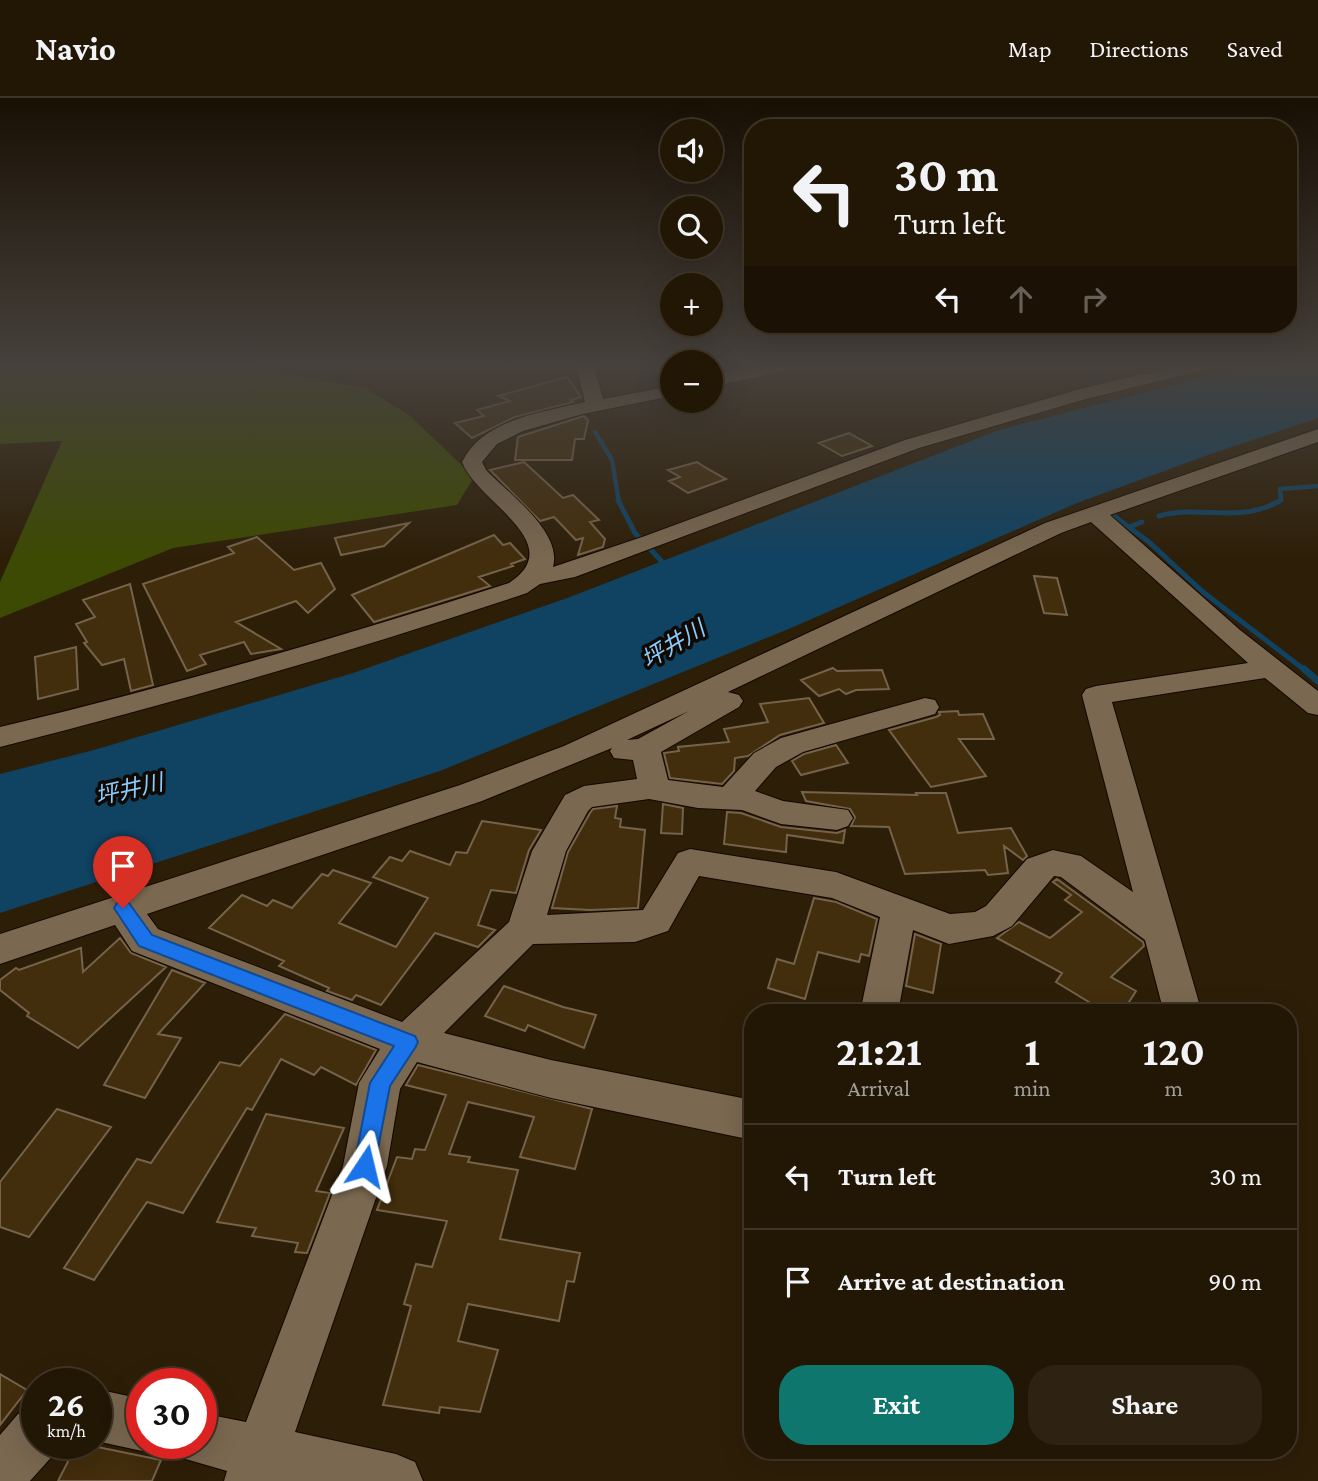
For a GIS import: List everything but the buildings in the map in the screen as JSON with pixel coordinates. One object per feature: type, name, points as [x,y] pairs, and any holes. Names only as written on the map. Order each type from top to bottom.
[{"type":"street","points":[[508,431],[495,435],[477,450],[472,462],[476,472],[490,489],[539,537],[544,551],[543,566],[536,577]]},
{"type":"street","points":[[0,737],[187,690],[330,650],[518,588],[536,577],[566,572],[765,497],[912,444],[958,431]]},
{"type":"street","points":[[0,949],[458,797],[551,762],[1053,528],[1318,435]]},
{"type":"street","points":[[1094,513],[1168,581],[1318,706]]},
{"type":"street","points":[[551,762],[645,748],[730,700],[921,612],[1015,565],[1050,541],[1053,528]]},
{"type":"street","points":[[1181,1004],[1097,695],[1272,668]]},
{"type":"street","points":[[731,798],[765,760],[792,745],[925,706]]},
{"type":"street","points":[[645,748],[653,782],[649,788]]},
{"type":"street","points":[[256,1467],[365,1166],[380,1083],[408,1042],[524,930],[549,851],[576,803],[584,797],[649,788],[698,797],[744,799],[781,812],[837,818]]},
{"type":"street","points":[[524,930],[635,927],[655,921],[690,862],[836,885],[950,929],[980,926],[999,916],[1040,867],[1053,863],[1069,865],[1161,932]]},
{"type":"street","points":[[123,908],[145,940],[354,1024],[408,1042],[551,1079],[744,1118]]},
{"type":"street","points":[[881,1004],[899,910]]},
{"type":"street","points":[[217,1447],[256,1467],[396,1481]]},
{"type":"street","points":[[0,1475],[21,1451]]},
{"type":"green space","points":[[0,431],[425,431],[474,477],[457,505],[173,548],[0,618],[0,582],[62,441],[0,444]]},
{"type":"water","name":"坪井川","points":[[998,431],[1281,431],[1077,503],[791,628],[440,771],[0,913],[0,774],[94,750],[353,673],[570,597]]},
{"type":"waterway","points":[[595,432],[612,460],[619,502]]},
{"type":"waterway","points":[[1281,500],[1280,489],[1318,486]]},
{"type":"waterway","points":[[1159,516],[1191,512],[1236,513],[1266,507],[1281,500]]},
{"type":"waterway","points":[[619,502],[635,533],[667,567]]},
{"type":"waterway","points":[[1114,516],[1149,542],[1203,592],[1306,671]]},
{"type":"waterway","points":[[1132,526],[1142,522]]},
{"type":"waterway","points":[[1304,669],[1318,681]]},
{"type":"route","points":[[123,908],[145,940],[354,1024],[408,1042],[380,1083],[365,1166]]}]
